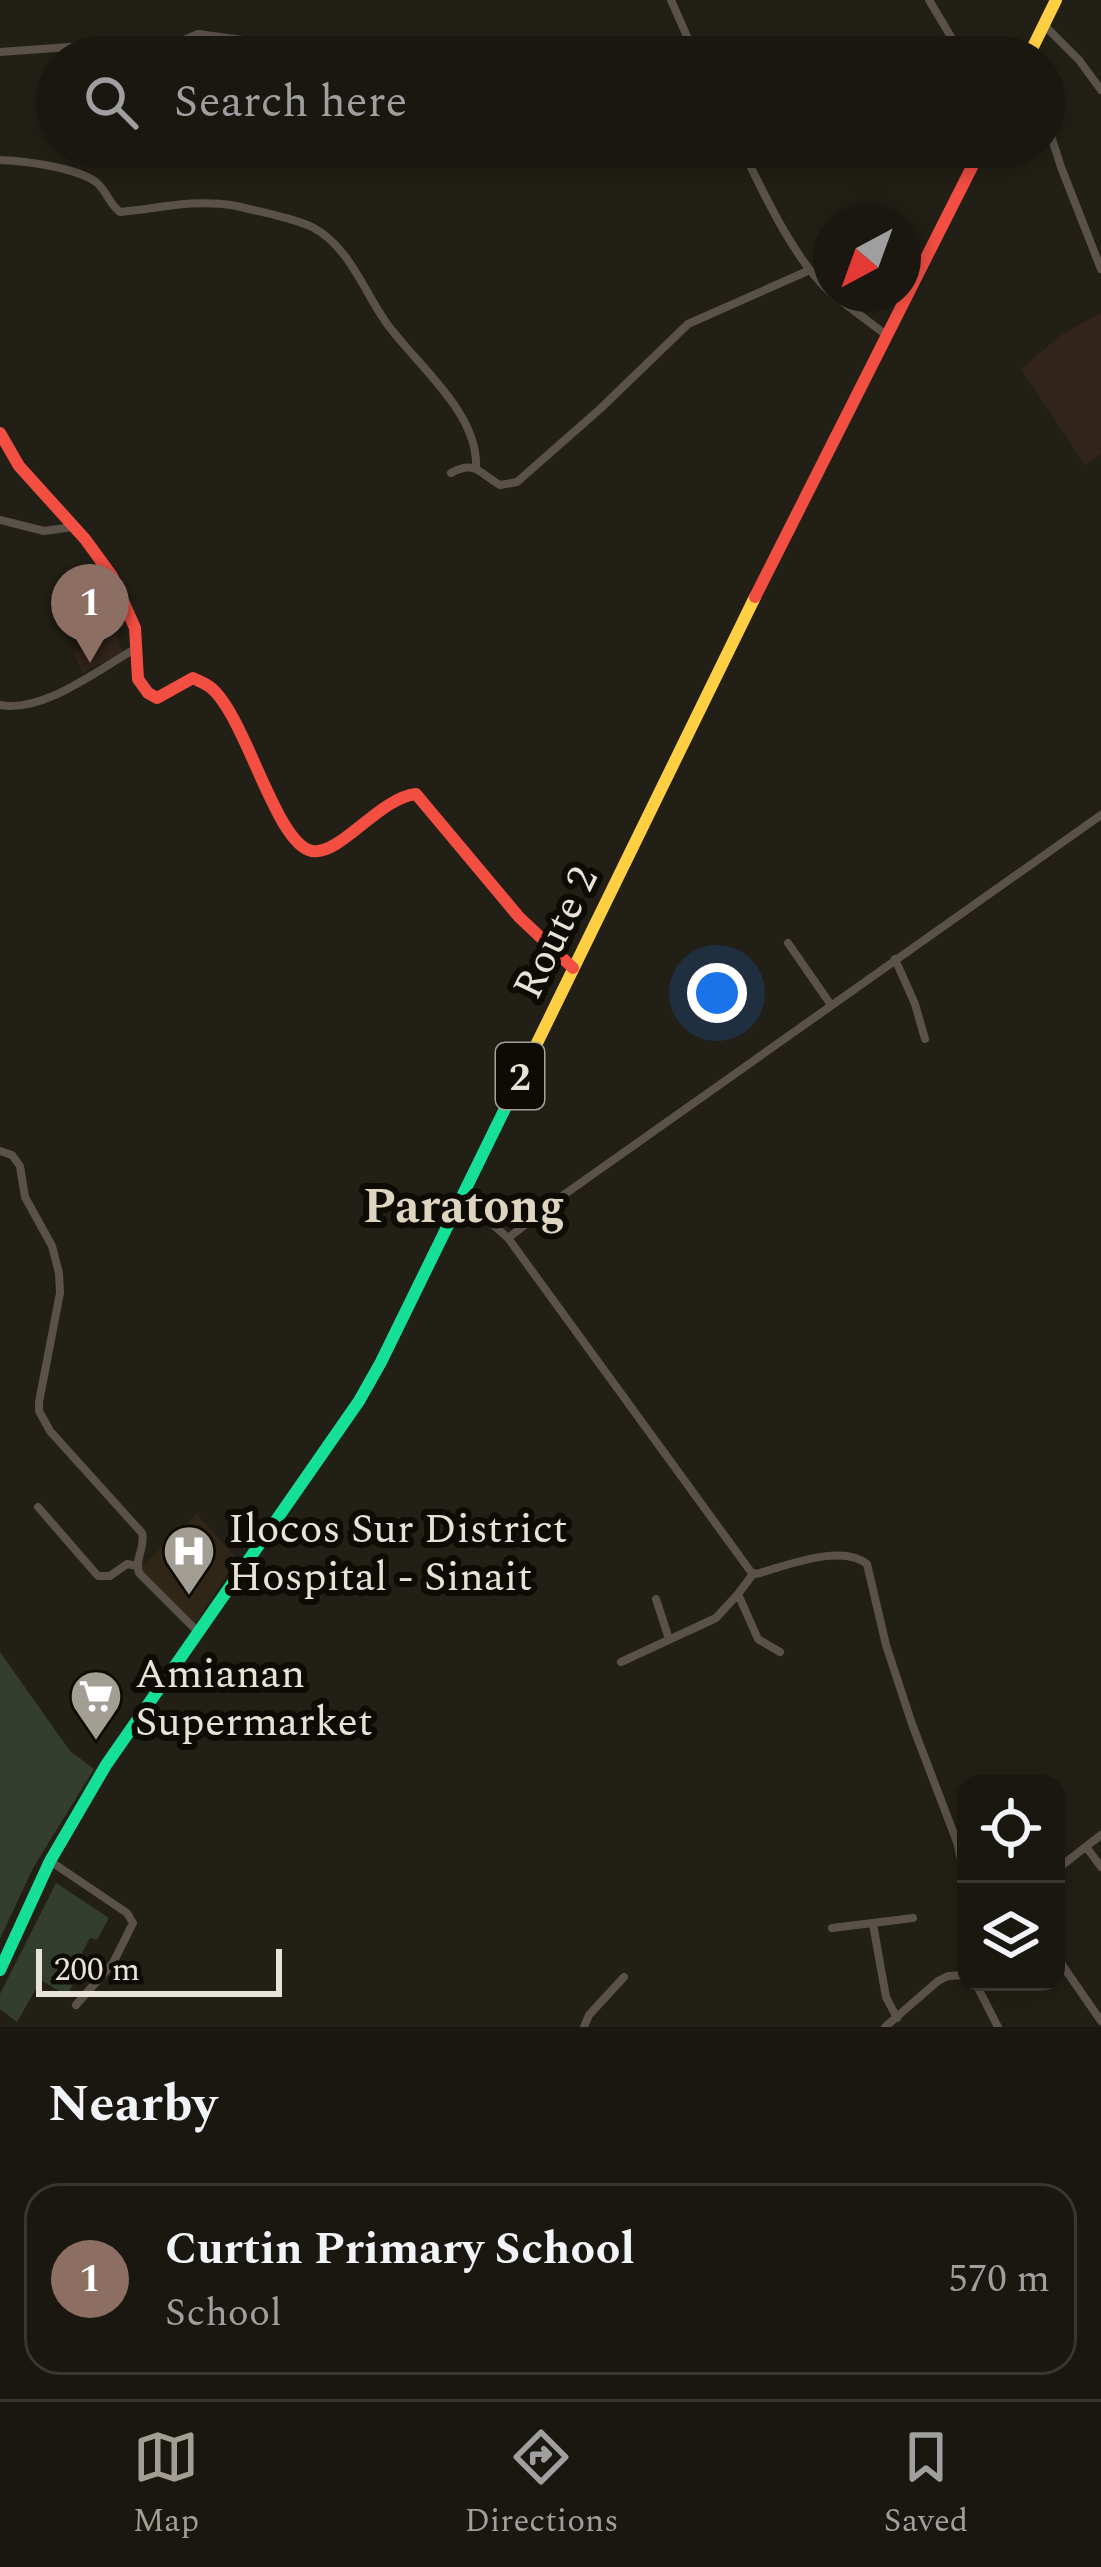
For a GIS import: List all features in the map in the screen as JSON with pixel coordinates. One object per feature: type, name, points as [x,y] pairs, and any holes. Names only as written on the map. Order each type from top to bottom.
[{"type":"main road","points":[[1038,36],[1056,0]]},
{"type":"main road","name":"Route 2","points":[[0,1970],[50,1861],[106,1765],[381,1362],[885,334],[971,168]]},
{"type":"main road","points":[[0,434],[16,464],[99,554],[120,591],[134,625],[135,673],[140,687],[157,698],[194,678],[212,686],[248,744],[287,831],[299,847],[323,850],[399,795],[416,794],[519,917],[573,968]]},
{"type":"street","points":[[671,0],[686,36]]},
{"type":"street","points":[[929,0],[950,36]]},
{"type":"street","points":[[1044,25],[1055,36]]},
{"type":"street","points":[[1065,46],[1101,90]]},
{"type":"street","points":[[0,52],[36,49]]},
{"type":"street","points":[[0,160],[36,164]]},
{"type":"street","points":[[52,168],[84,176],[102,187],[111,206],[120,212],[223,204],[314,228],[357,272],[385,321],[454,405],[473,442],[476,468]]},
{"type":"street","points":[[753,168],[813,273]]},
{"type":"street","points":[[1062,168],[1101,269]]},
{"type":"street","points":[[451,472],[463,466],[476,468],[500,485],[517,482],[688,325],[810,270]]},
{"type":"street","points":[[856,312],[885,334]]},
{"type":"street","points":[[0,520],[44,531],[74,526]]},
{"type":"street","points":[[0,705],[26,707],[135,649]]},
{"type":"street","points":[[508,1238],[1101,815]]},
{"type":"street","points":[[788,943],[831,1005]]},
{"type":"street","points":[[895,959],[925,1039]]},
{"type":"street","points":[[0,1151],[13,1155],[20,1166],[26,1197],[52,1246],[59,1273],[60,1293],[39,1411],[50,1431],[142,1533],[139,1573],[198,1632]]},
{"type":"street","points":[[462,1197],[508,1238],[753,1574]]},
{"type":"street","points":[[38,1508],[98,1576],[110,1576],[127,1564],[137,1566]]},
{"type":"street","points":[[621,1662],[716,1618],[753,1574],[827,1556],[858,1556],[867,1564],[886,1645],[957,1842]]},
{"type":"street","points":[[739,1594],[758,1639],[780,1652]]},
{"type":"street","points":[[656,1599],[669,1639]]},
{"type":"street","points":[[1065,1864],[1101,1835]]},
{"type":"street","points":[[1087,1848],[1101,1867]]},
{"type":"street","points":[[50,1861],[127,1913],[133,1923],[113,1963],[76,2006]]},
{"type":"street","points":[[832,1928],[913,1918]]},
{"type":"street","points":[[873,1924],[892,2024]]},
{"type":"street","points":[[1065,1969],[1101,2021]]},
{"type":"street","points":[[892,2024],[938,1981],[957,1976]]},
{"type":"street","points":[[584,2027],[624,1977]]},
{"type":"street","points":[[980,1991],[998,2027]]},
{"type":"shaded area","points":[[1101,313],[1101,454],[1085,465],[1021,369],[1062,334]]},
{"type":"shaded area","points":[[116,635],[123,652],[82,673],[74,653]]},
{"type":"shaded area","name":"Ilocos Sur District Hospital - Sinait","points":[[197,1514],[237,1559],[194,1626],[139,1569]]},
{"type":"green space","points":[[0,1652],[70,1751],[94,1769],[33,1868],[0,1939]]},
{"type":"green space","points":[[56,1883],[109,1918],[97,1940],[90,1938],[82,1953],[87,1957],[67,1996],[41,1980],[17,2022],[0,2009],[0,1994]]},
{"type":"traffic: fast","points":[[0,1970],[50,1861],[106,1765],[359,1401],[518,1082]]},
{"type":"traffic: slow","points":[[1038,36],[1056,0]]},
{"type":"traffic: slow","points":[[518,1082],[755,597]]},
{"type":"traffic: jam","points":[[755,597],[971,168]]},
{"type":"traffic: jam","points":[[0,433],[19,466],[112,576],[135,628],[138,679],[148,693],[157,698],[193,678],[210,687],[236,723],[273,803],[298,843],[312,851],[323,850],[388,805],[416,794],[519,917],[573,968]]},
{"type":"place","name":"Curtin Primary School","points":[[90,663]]},
{"type":"place","name":"Ilocos Sur District Hospital - Sinait","points":[[189,1597]]},
{"type":"place","name":"Amianan Supermarket","points":[[96,1742]]},
{"type":"district","name":"Paratong","points":[[464,1205]]}]
